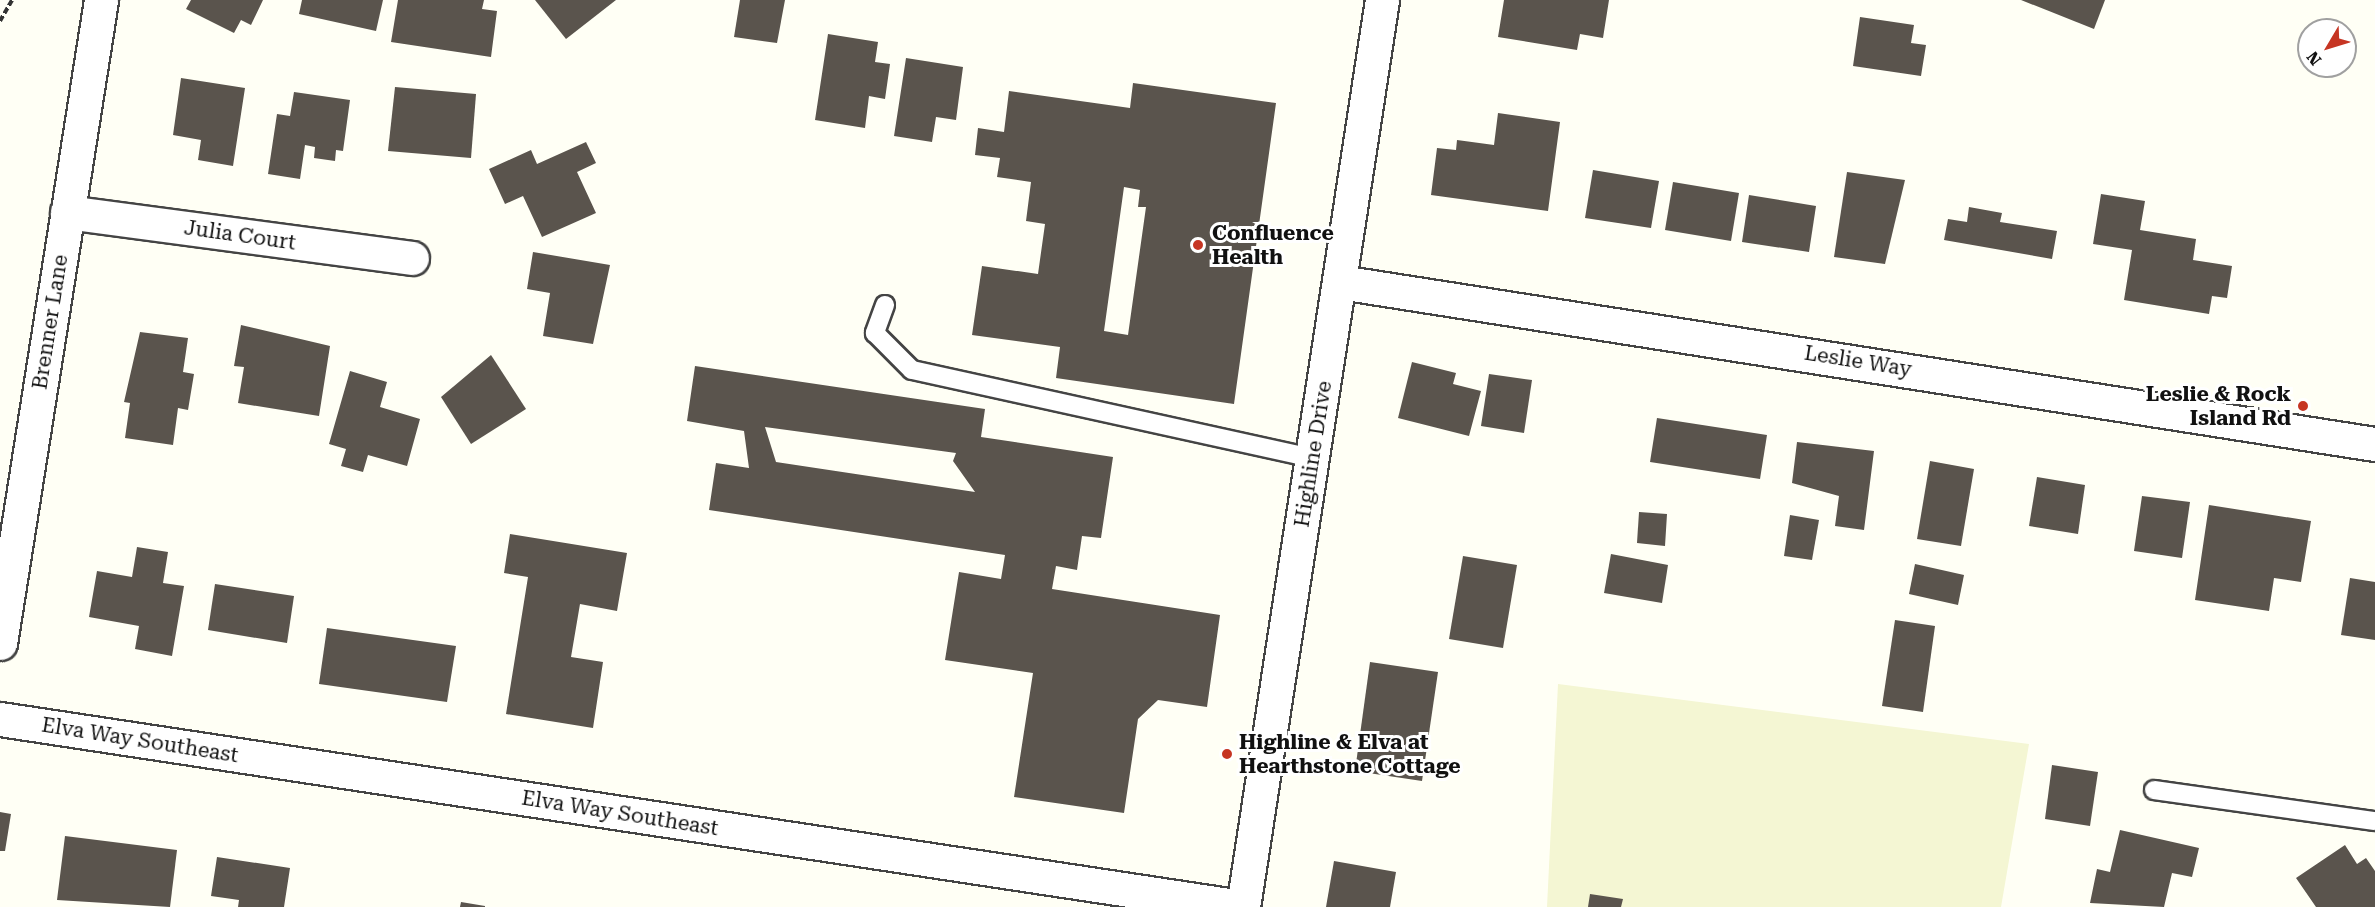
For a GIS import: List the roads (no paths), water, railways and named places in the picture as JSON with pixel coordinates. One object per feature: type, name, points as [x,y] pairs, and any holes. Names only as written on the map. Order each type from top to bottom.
[{"type":"street","name":"Brenner Lane","points":[[0,643],[101,0]]},
{"type":"street","name":"Highline Drive","points":[[1242,907],[1382,0]]},
{"type":"street","name":"Julia Court","points":[[67,212],[412,258]]},
{"type":"street","name":"Leslie Way","points":[[1340,282],[2375,444]]},
{"type":"street","name":"Elva Way Southeast","points":[[0,719],[1242,907]]},
{"type":"lane","points":[[885,305],[874,333],[912,370],[1312,458]]},
{"type":"lane","points":[[2154,790],[2375,821]]},
{"type":"place","name":"Confluence Health","points":[[1198,245]]},
{"type":"place","name":"Leslie & Rock Island Rd","points":[[2303,406]]},
{"type":"place","name":"Highline & Elva at Hearthstone Cottage","points":[[1227,754]]}]
